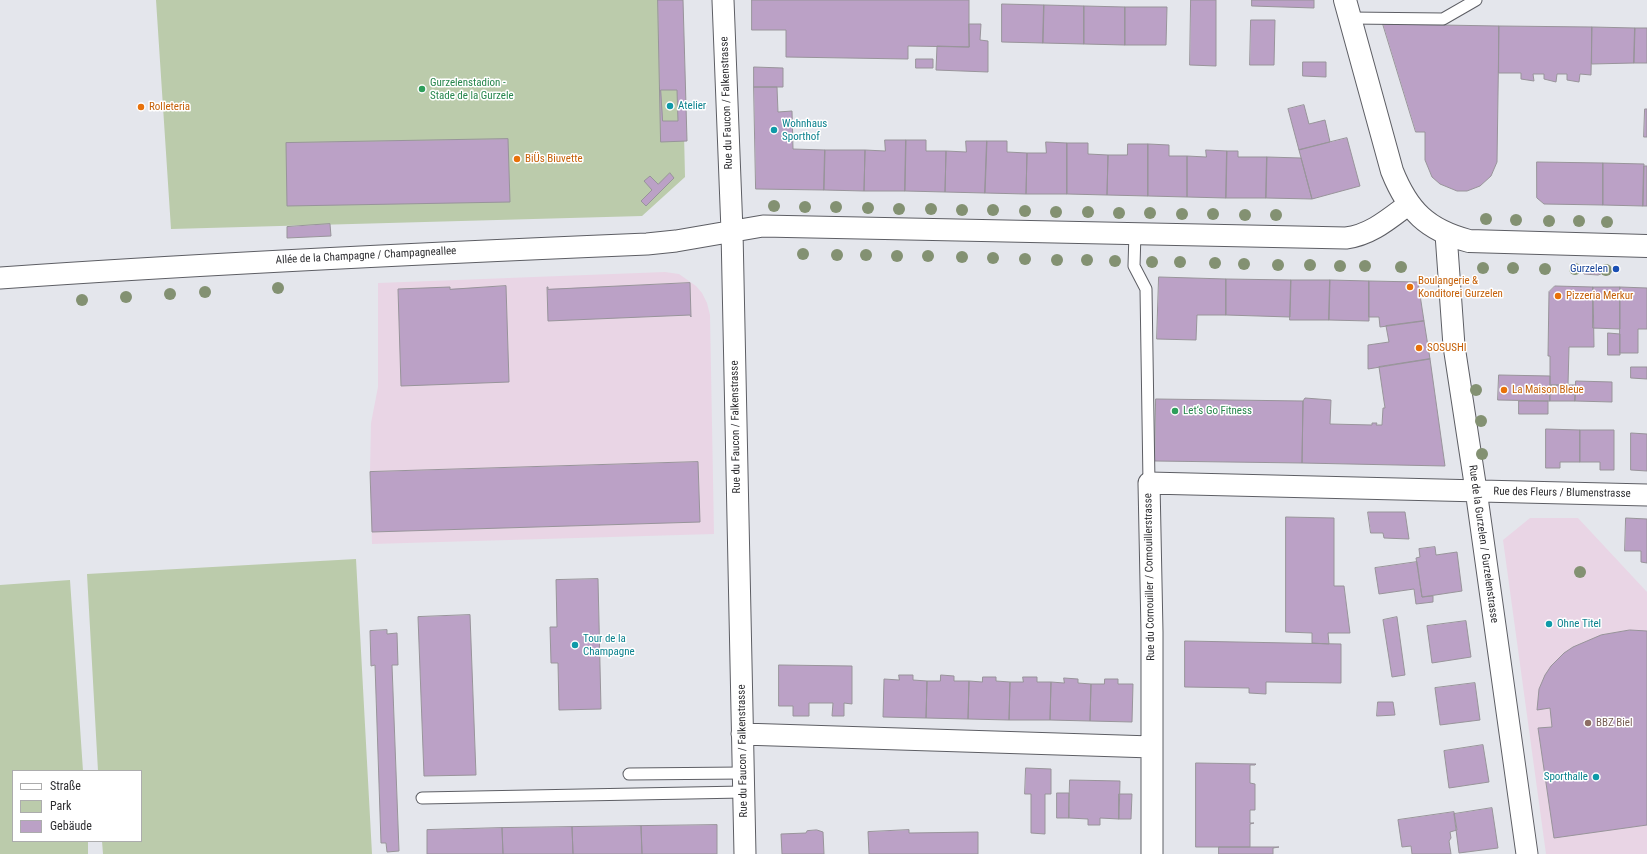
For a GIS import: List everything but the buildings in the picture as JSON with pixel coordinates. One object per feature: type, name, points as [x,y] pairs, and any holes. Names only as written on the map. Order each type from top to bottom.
[{"type":"street","name":"Rue du Faucon / Falkenstrasse","points":[[723,0],[732,231],[745,854]]},
{"type":"street","points":[[1348,9],[1392,171],[1409,204],[1426,222],[1446,234],[1469,241],[1647,246]]},
{"type":"street","name":"Allée de la Champagne / Champagneallee","points":[[0,278],[182,265],[647,244],[676,241],[763,226],[1346,238],[1370,230],[1409,204]]},
{"type":"street","name":"Rue de la Gurzelen / Gurzelenstrasse","points":[[1446,234],[1454,346],[1476,490],[1527,854]]},
{"type":"street","name":"Rue du Cornouiller / Cornouillerstrasse","points":[[1152,854],[1152,632],[1149,483],[1476,490]]},
{"type":"street","name":"Rue des Fleurs / Blumenstrasse","points":[[1476,490],[1506,493],[1647,495]]},
{"type":"street","points":[[742,734],[1152,747]]},
{"type":"lane","points":[[1348,9],[1443,19],[1476,0]]},
{"type":"lane","points":[[1134,233],[1134,266],[1146,289],[1149,483]]},
{"type":"lane","points":[[628,774],[743,782]]},
{"type":"lane","points":[[422,798],[743,782]]},
{"type":"shaded area","points":[[665,272],[679,274],[696,286],[702,293],[707,303],[710,315],[714,534],[372,544],[370,472],[371,423],[378,387],[378,283]]},
{"type":"shaded area","name":"BBZ Biel","points":[[1530,518],[1578,518],[1647,592],[1647,854],[1546,854],[1503,540]]},
{"type":"green space","name":"Gurzelenstadion - Stade de la Gurzele","points":[[156,0],[681,0],[685,177],[642,216],[171,229]]},
{"type":"green space","points":[[356,559],[372,854],[103,854],[102,842],[142,842],[142,770],[98,770],[87,574]]},
{"type":"green space","points":[[70,580],[83,770],[12,770],[12,842],[88,842],[88,854],[0,854],[0,585]]},
{"type":"place","name":"Gurzelenstadion - Stade de la Gurzele","points":[[422,89]]},
{"type":"place","name":"Atelier","points":[[670,106]]},
{"type":"place","name":"Rolleteria","points":[[141,107]]},
{"type":"place","name":"Wohnhaus Sporthof","points":[[774,130]]},
{"type":"place","name":"BiÜs Biuvette","points":[[517,159]]},
{"type":"place","name":"Gurzelen","points":[[1616,269]]},
{"type":"place","name":"Boulangerie & Konditorei Gurzelen","points":[[1410,287]]},
{"type":"place","name":"Pizzeria Merkur","points":[[1558,296]]},
{"type":"place","name":"SOSUSHI","points":[[1419,348]]},
{"type":"place","name":"La Maison Bleue","points":[[1504,390]]},
{"type":"place","name":"Let‘s Go Fitness","points":[[1175,411]]},
{"type":"place","name":"Ohne Titel","points":[[1549,624]]},
{"type":"place","name":"Tour de la Champagne","points":[[575,645]]},
{"type":"place","name":"BBZ Biel","points":[[1588,723]]},
{"type":"place","name":"Sporthalle","points":[[1596,777]]}]
